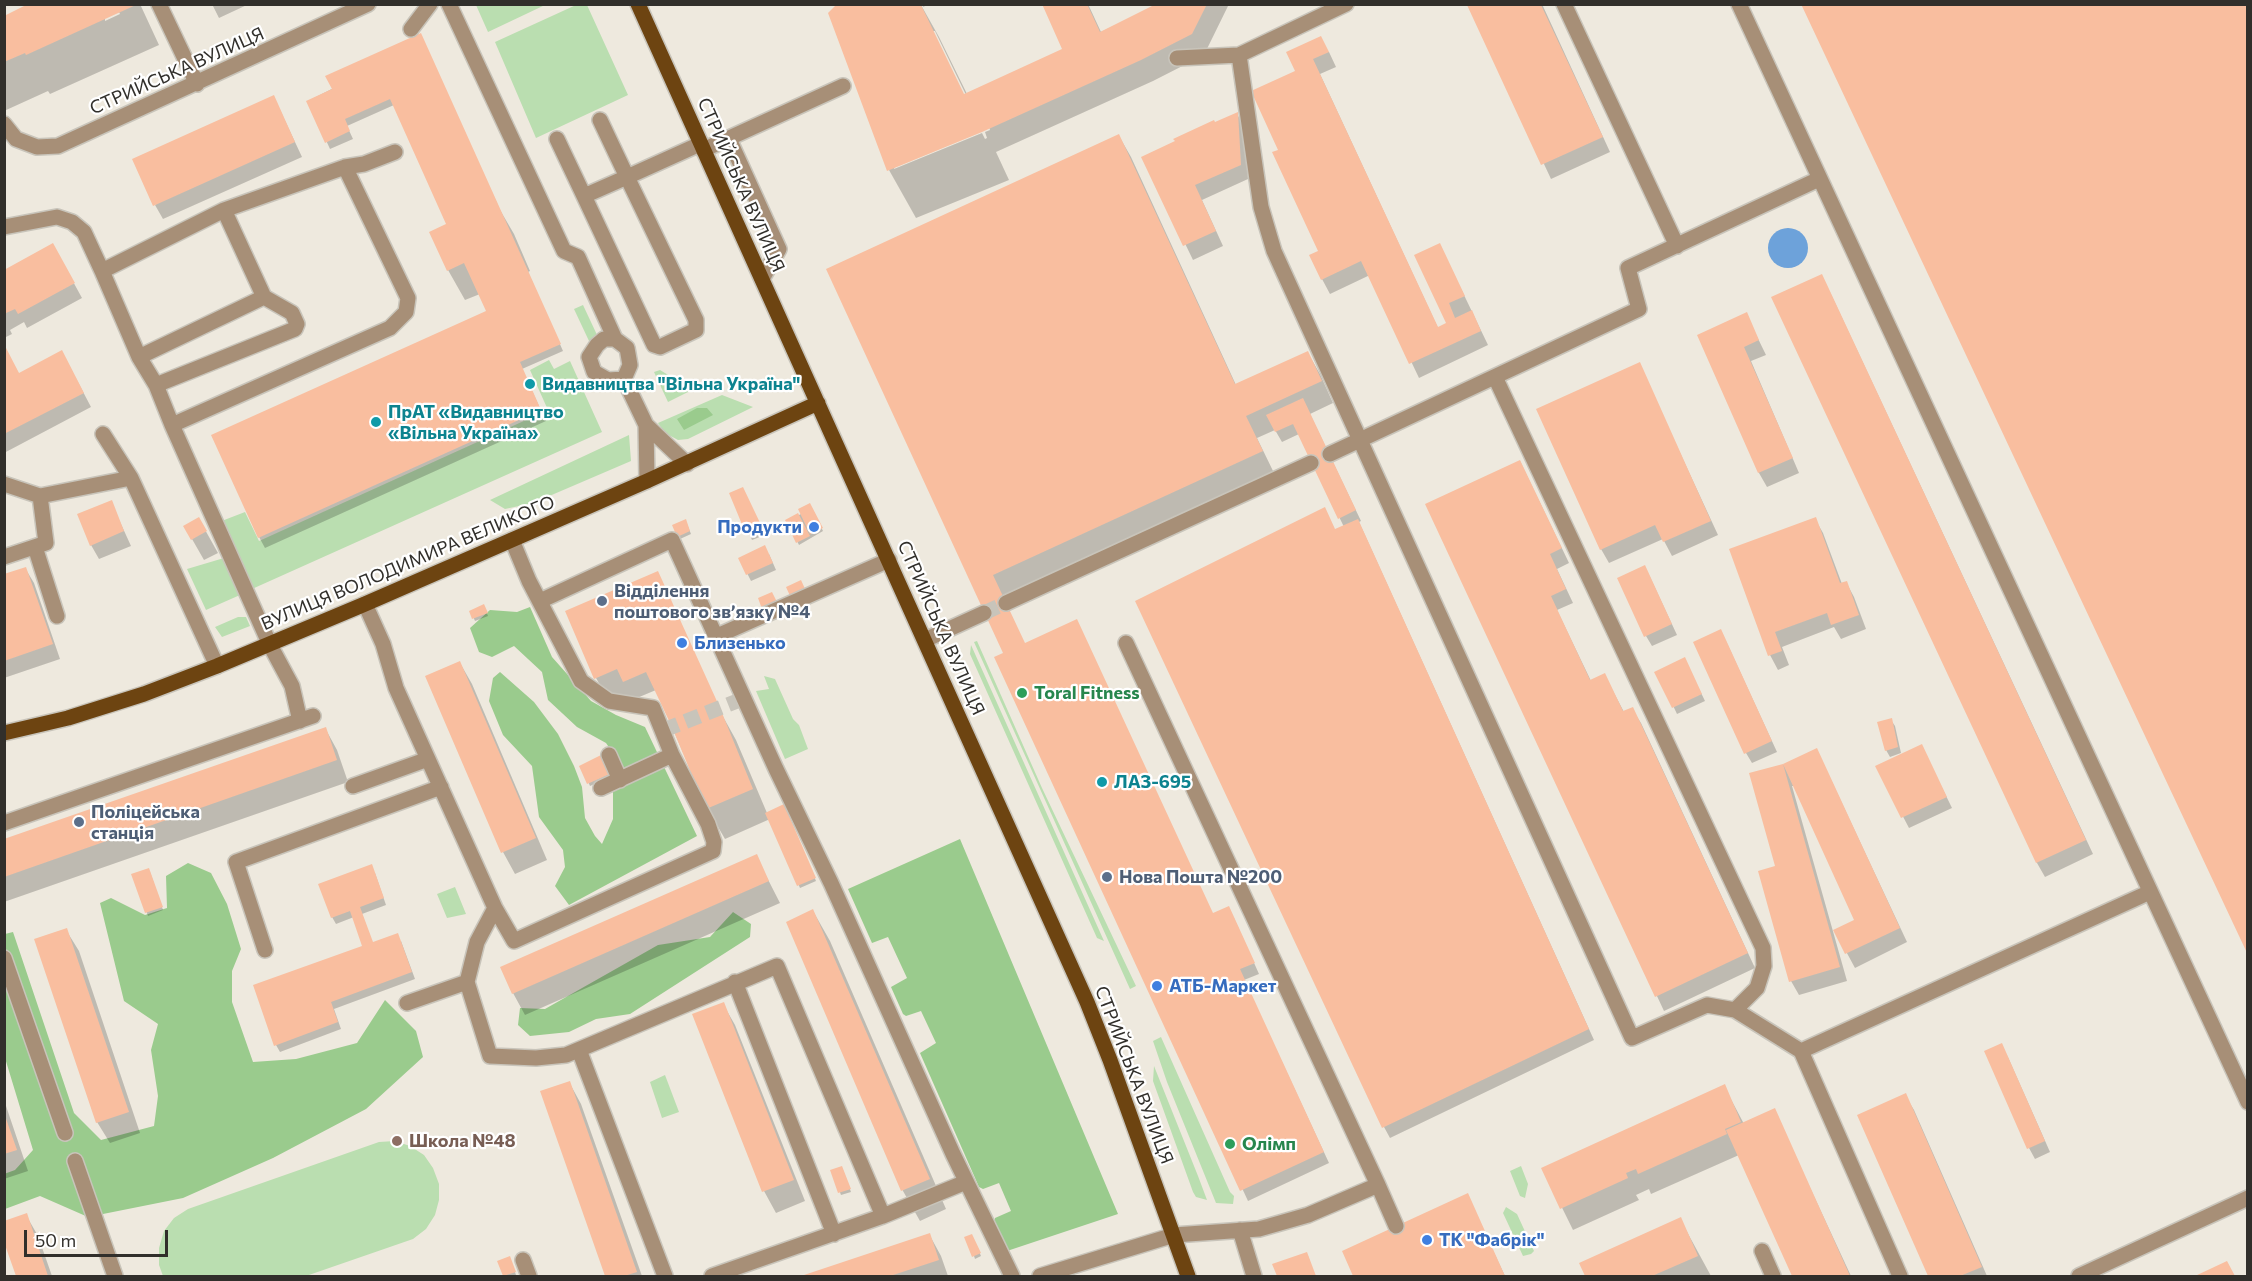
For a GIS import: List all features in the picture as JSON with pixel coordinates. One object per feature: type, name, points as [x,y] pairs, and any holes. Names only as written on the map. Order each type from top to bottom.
[{"type":"main road","name":"СТРИЙСЬКА ВУЛИЦЯ","points":[[638,4],[1087,1002],[1188,1276]]},
{"type":"main road","name":"ВУЛИЦЯ ВОЛОДИМИРА ВЕЛИКОГО","points":[[4,733],[68,718],[144,694],[270,645],[687,464],[818,403]]},
{"type":"street","points":[[159,4],[197,84]]},
{"type":"street","name":"СТРИЙСЬКА ВУЛИЦЯ","points":[[4,124],[16,139],[38,147],[58,146],[368,4]]},
{"type":"street","points":[[411,28],[430,4]]},
{"type":"street","points":[[449,4],[564,251],[578,257],[615,339],[627,348],[630,365],[624,379],[645,425],[647,481]]},
{"type":"street","points":[[1177,58],[1239,55],[1346,4]]},
{"type":"street","points":[[1564,4],[1677,246]]},
{"type":"street","points":[[1739,4],[2247,1102]]},
{"type":"street","points":[[1239,55],[1262,207],[1274,251],[1632,1038],[1707,1005],[1735,1011],[1801,1051],[1900,1276]]},
{"type":"street","points":[[584,196],[702,147],[729,139],[843,86]]},
{"type":"street","points":[[557,139],[654,345],[660,347],[696,330],[696,320],[600,120]]},
{"type":"street","points":[[729,139],[778,249],[762,279]]},
{"type":"street","points":[[102,271],[224,210],[345,167],[364,164],[395,152]]},
{"type":"street","points":[[172,424],[390,328],[406,312],[408,298],[345,167]]},
{"type":"street","points":[[1330,454],[1639,309],[1628,268],[1819,179]]},
{"type":"street","points":[[156,385],[295,329],[297,324],[292,313],[264,297],[224,210]]},
{"type":"street","points":[[4,228],[57,218],[72,222],[84,232],[139,357],[156,385],[270,645],[307,719],[4,822]]},
{"type":"street","points":[[139,357],[264,297]]},
{"type":"street","points":[[615,339],[604,339],[589,357],[594,372],[608,380],[624,379]]},
{"type":"street","points":[[1495,377],[1763,948],[1764,966],[1757,988],[1735,1011]]},
{"type":"street","points":[[645,425],[687,464]]},
{"type":"street","points":[[103,434],[131,478],[152,535],[217,666]]},
{"type":"street","points":[[1006,603],[1311,463]]},
{"type":"street","points":[[4,484],[40,496],[131,478]]},
{"type":"street","points":[[4,557],[46,543],[40,496]]},
{"type":"street","points":[[364,604],[383,644],[396,688],[495,908],[514,941],[713,851],[714,842],[708,824],[672,755],[653,708],[609,701],[581,681],[512,540]]},
{"type":"street","points":[[540,601],[672,540],[966,1182],[1012,1276]]},
{"type":"street","points":[[35,547],[57,616]]},
{"type":"street","points":[[717,636],[889,560]]},
{"type":"street","points":[[925,640],[984,613]]},
{"type":"street","points":[[1126,643],[1396,1226]]},
{"type":"street","points":[[609,755],[620,780]]},
{"type":"street","points":[[601,788],[672,755]]},
{"type":"street","points":[[353,786],[428,759]]},
{"type":"street","points":[[265,950],[236,862],[441,787]]},
{"type":"street","points":[[1801,1051],[2150,892]]},
{"type":"street","points":[[495,908],[477,942],[467,982],[490,1056],[536,1058],[566,1055],[777,966],[883,1216]]},
{"type":"street","points":[[4,958],[65,1133]]},
{"type":"street","points":[[406,1003],[467,982]]},
{"type":"street","points":[[735,982],[834,1234]]},
{"type":"street","points":[[579,1050],[665,1276]]},
{"type":"street","points":[[75,1161],[115,1276]]},
{"type":"street","points":[[712,1276],[883,1216],[966,1182]]},
{"type":"street","points":[[1041,1276],[1174,1235],[1258,1228],[1308,1215],[1378,1185]]},
{"type":"street","points":[[2081,1276],[2247,1198]]},
{"type":"street","points":[[1240,1230],[1254,1276]]},
{"type":"street","points":[[1762,1251],[1773,1276]]},
{"type":"street","points":[[523,1260],[529,1276]]},
{"type":"green space","points":[[476,5],[545,5],[488,32]]},
{"type":"green space","points":[[576,5],[587,5],[628,95],[536,138],[495,42]]},
{"type":"green space","points":[[583,305],[598,337],[589,341],[574,309]]},
{"type":"green space","points":[[549,360],[554,369],[570,361],[602,432],[252,589],[219,522],[245,512],[259,541],[548,410],[530,370]]},
{"type":"green space","points":[[660,370],[688,387],[690,391],[668,402],[654,372]]},
{"type":"green space","points":[[722,395],[753,407],[688,439],[678,440],[665,433],[658,423]]},
{"type":"green space","points":[[697,408],[707,408],[713,415],[684,430],[677,419]]},
{"type":"green space","points":[[629,435],[631,461],[533,503],[505,509],[490,500]]},
{"type":"green space","points":[[224,558],[240,595],[206,610],[187,569]]},
{"type":"green space","points":[[530,607],[552,657],[591,701],[645,727],[697,836],[569,905],[555,886],[565,867],[563,850],[539,817],[532,766],[503,735],[489,701],[493,678],[500,672],[534,702],[558,734],[582,787],[585,818],[602,844],[613,819],[613,789],[621,765],[606,743],[577,727],[548,700],[542,672],[514,646],[492,657],[479,652],[470,628],[490,610],[517,612]]},
{"type":"green space","points":[[238,617],[246,617],[250,626],[222,637],[215,627]]},
{"type":"green space","points":[[977,641],[1042,788],[1136,986],[1130,989],[974,642]]},
{"type":"green space","points":[[971,645],[1104,941],[1097,938],[970,654]]},
{"type":"green space","points":[[764,676],[775,679],[793,719],[799,725],[808,749],[785,759],[756,691],[769,689]]},
{"type":"green space","points":[[960,839],[1118,1214],[1007,1251],[994,1222],[995,1218],[1011,1211],[999,1183],[983,1189],[979,1187],[920,1053],[936,1043],[921,1011],[906,1016],[903,1014],[891,987],[907,978],[888,937],[872,943],[848,889]]},
{"type":"green space","points":[[188,863],[211,873],[227,904],[241,949],[232,971],[232,1002],[253,1062],[296,1059],[357,1043],[385,1000],[416,1031],[423,1057],[366,1109],[273,1158],[183,1198],[88,1217],[40,1196],[5,1209],[4,1174],[15,1170],[33,1150],[5,1058],[5,934],[13,932],[74,1113],[101,1140],[154,1126],[158,1096],[151,1050],[158,1024],[124,1001],[100,903],[111,898],[145,915],[167,908],[166,876]]},
{"type":"green space","points":[[455,887],[466,914],[447,918],[437,894]]},
{"type":"green space","points":[[733,912],[751,924],[750,937],[630,1014],[596,1019],[569,1032],[530,1036],[518,1025],[520,1008],[545,1009],[658,945],[710,937]]},
{"type":"green space","points":[[1161,1037],[1230,1192],[1234,1196],[1233,1204],[1216,1203],[1167,1082],[1153,1041]]},
{"type":"green space","points":[[1154,1066],[1207,1200],[1196,1197],[1193,1192],[1153,1081]]},
{"type":"green space","points":[[665,1075],[679,1112],[662,1118],[650,1082]]},
{"type":"green space","points":[[395,1141],[410,1146],[424,1155],[433,1168],[439,1184],[439,1200],[435,1215],[426,1229],[413,1239],[306,1276],[163,1276],[159,1265],[159,1248],[164,1231],[174,1218],[188,1209],[379,1142]]},
{"type":"green space","points":[[1521,1166],[1528,1184],[1525,1198],[1520,1196],[1510,1171]]},
{"type":"green space","points":[[1506,1207],[1517,1214],[1534,1251],[1531,1254],[1523,1256],[1503,1213]]},
{"type":"water","points":[[1788,228],[1802,234],[1808,248],[1802,262],[1788,268],[1774,262],[1768,248],[1774,234]]},
{"type":"building","points":[[23,4],[138,4],[26,55],[25,53],[4,62],[4,16],[24,6]]},
{"type":"building","points":[[1042,4],[1087,4],[1100,32],[1156,4],[1207,4],[1192,34],[1141,60],[982,132],[887,171],[828,13],[836,5],[921,5],[964,94],[1062,49]]},
{"type":"building","points":[[1801,4],[2248,4],[2248,955]]},
{"type":"building","points":[[1467,5],[1541,5],[1603,137],[1541,165]]},
{"type":"building","points":[[421,33],[561,344],[520,362],[541,410],[258,538],[211,435],[486,311],[464,263],[447,271],[429,232],[446,224],[390,99],[345,119],[350,131],[325,143],[306,101],[332,89],[325,76]]},
{"type":"building","points":[[1321,36],[1329,52],[1313,59],[1438,327],[1446,323],[1414,255],[1440,243],[1465,296],[1449,303],[1455,318],[1472,310],[1481,331],[1409,364],[1361,261],[1321,280],[1309,255],[1318,251],[1272,152],[1278,150],[1251,91],[1295,71],[1286,52]]},
{"type":"building","points":[[274,95],[295,142],[153,206],[132,159]]},
{"type":"building","points":[[1238,112],[1241,165],[1195,185],[1216,231],[1183,246],[1141,157],[1175,141],[1173,139],[1214,120],[1215,122]]},
{"type":"building","points":[[1119,134],[1235,384],[1308,351],[1322,381],[1246,416],[1263,451],[993,575],[1025,643],[1077,619],[1213,913],[1229,906],[1255,963],[1240,969],[1324,1152],[1240,1191],[994,657],[1003,653],[826,269]]},
{"type":"building","points":[[53,243],[75,283],[18,314],[15,309],[4,314],[4,270]]},
{"type":"building","points":[[1822,274],[2086,840],[2036,863],[1771,297]]},
{"type":"building","points":[[1747,312],[1759,340],[1744,347],[1793,458],[1758,473],[1697,335]]},
{"type":"building","points":[[4,344],[19,373],[62,350],[84,393],[4,434]]},
{"type":"building","points":[[1640,362],[1711,521],[1663,542],[1655,525],[1600,550],[1536,409]]},
{"type":"building","points":[[1303,398],[1356,510],[1338,519],[1293,424],[1275,432],[1266,415]]},
{"type":"building","points":[[1520,460],[1562,548],[1550,554],[1566,589],[1551,596],[1590,680],[1605,673],[1623,711],[1633,707],[1748,953],[1655,997],[1425,504]]},
{"type":"building","points":[[743,487],[762,527],[746,534],[729,493]]},
{"type":"building","points":[[112,500],[124,531],[90,546],[77,514]]},
{"type":"building","points":[[810,503],[823,528],[810,534],[798,509]]},
{"type":"building","points":[[1325,507],[1335,529],[1358,519],[1589,1029],[1382,1128],[1135,601]]},
{"type":"building","points":[[798,513],[810,536],[796,543],[785,520]]},
{"type":"building","points":[[199,517],[207,531],[191,540],[183,526]]},
{"type":"building","points":[[1816,517],[1840,583],[1847,581],[1859,615],[1831,625],[1827,613],[1775,632],[1782,651],[1768,656],[1729,549]]},
{"type":"building","points":[[686,519],[690,531],[677,537],[672,525]]},
{"type":"building","points":[[765,545],[773,563],[746,575],[738,558]]},
{"type":"building","points":[[1645,565],[1672,624],[1644,637],[1617,578]]},
{"type":"building","points":[[26,567],[53,644],[4,661],[4,574]]},
{"type":"building","points":[[658,571],[720,708],[753,789],[706,809],[646,672],[623,682],[617,669],[594,679],[565,611]]},
{"type":"building","points":[[801,580],[806,591],[791,598],[786,587]]},
{"type":"building","points":[[772,592],[777,602],[762,609],[758,598]]},
{"type":"building","points":[[484,604],[488,613],[472,619],[469,611]]},
{"type":"building","points":[[1721,629],[1772,741],[1744,754],[1693,642]]},
{"type":"building","points":[[1685,657],[1702,694],[1672,708],[1654,672]]},
{"type":"building","points":[[460,661],[536,838],[501,853],[425,676]]},
{"type":"building","points":[[1892,718],[1898,747],[1885,751],[1877,722]]},
{"type":"building","points":[[326,727],[337,760],[4,877],[4,839]]},
{"type":"building","points":[[1922,744],[1947,797],[1901,818],[1875,766]]},
{"type":"building","points":[[1817,748],[1900,928],[1845,954],[1833,930],[1854,920],[1783,764]]},
{"type":"building","points":[[601,755],[610,774],[587,784],[579,766]]},
{"type":"building","points":[[1783,764],[1840,967],[1789,982],[1758,871],[1775,866],[1749,773]]},
{"type":"building","points":[[784,804],[816,878],[797,886],[765,813]]},
{"type":"building","points":[[757,854],[769,881],[512,994],[500,967]]},
{"type":"building","points":[[372,864],[384,898],[360,907],[373,942],[398,933],[412,972],[331,1002],[338,1022],[274,1046],[253,985],[362,946],[350,911],[331,918],[318,884]]},
{"type":"building","points":[[149,868],[163,907],[145,913],[131,874]]},
{"type":"building","points":[[813,909],[930,1179],[901,1191],[786,922]]},
{"type":"building","points":[[67,928],[129,1112],[96,1123],[34,939]]},
{"type":"building","points":[[724,1002],[794,1180],[762,1192],[692,1014]]},
{"type":"building","points":[[2002,1043],[2045,1141],[2027,1149],[1984,1051]]},
{"type":"building","points":[[570,1081],[637,1272],[624,1276],[605,1276],[540,1091]]},
{"type":"building","points":[[1725,1084],[1741,1122],[1725,1129],[1727,1134],[1638,1174],[1636,1169],[1626,1173],[1628,1178],[1560,1209],[1541,1168]]},
{"type":"building","points":[[1906,1093],[1982,1267],[1960,1276],[1928,1276],[1857,1115]]},
{"type":"building","points":[[1775,1108],[1850,1276],[1792,1276],[1726,1130]]},
{"type":"building","points":[[4,1113],[17,1150],[4,1154]]},
{"type":"building","points":[[842,1166],[851,1189],[838,1193],[830,1170]]},
{"type":"building","name":"ТК \"Фабрік\"","points":[[1468,1193],[1505,1276],[1353,1276],[1342,1251]]},
{"type":"building","points":[[27,1213],[48,1276],[16,1276],[4,1242],[4,1221]]},
{"type":"building","points":[[1681,1217],[1698,1256],[1652,1276],[1585,1276],[1579,1263]]},
{"type":"building","points":[[930,1233],[939,1260],[890,1276],[801,1276]]},
{"type":"building","points":[[972,1234],[981,1253],[972,1257],[964,1237]]},
{"type":"building","points":[[1307,1252],[1316,1276],[1277,1276],[1272,1264]]},
{"type":"building","points":[[510,1256],[516,1272],[503,1276],[497,1261]]},
{"type":"building","points":[[2227,1261],[2235,1276],[2195,1276]]},
{"type":"tunnel","points":[[984,613],[1006,603]]},
{"type":"tunnel","points":[[664,730],[745,698]]},
{"type":"place","name":"Видавництва \"Вільна Україна\"","points":[[530,384]]},
{"type":"place","name":"ПрАТ «Видавництво «Вільна Україна»","points":[[376,422]]},
{"type":"place","name":"Продукти","points":[[814,527]]},
{"type":"place","name":"Відділення поштового зв’язку №4","points":[[602,601]]},
{"type":"place","name":"Близенько","points":[[682,643]]},
{"type":"place","name":"Toral Fitness","points":[[1022,693]]},
{"type":"place","name":"ЛАЗ-695","points":[[1102,782]]},
{"type":"place","name":"Поліцейська станція","points":[[79,822]]},
{"type":"place","name":"Нова Пошта №200","points":[[1107,877]]},
{"type":"place","name":"АТБ-Маркет","points":[[1157,986]]},
{"type":"place","name":"Школа №48","points":[[397,1141]]},
{"type":"place","name":"Олімп","points":[[1230,1144]]},
{"type":"place","name":"ТК \"Фабрік\"","points":[[1427,1240]]}]
